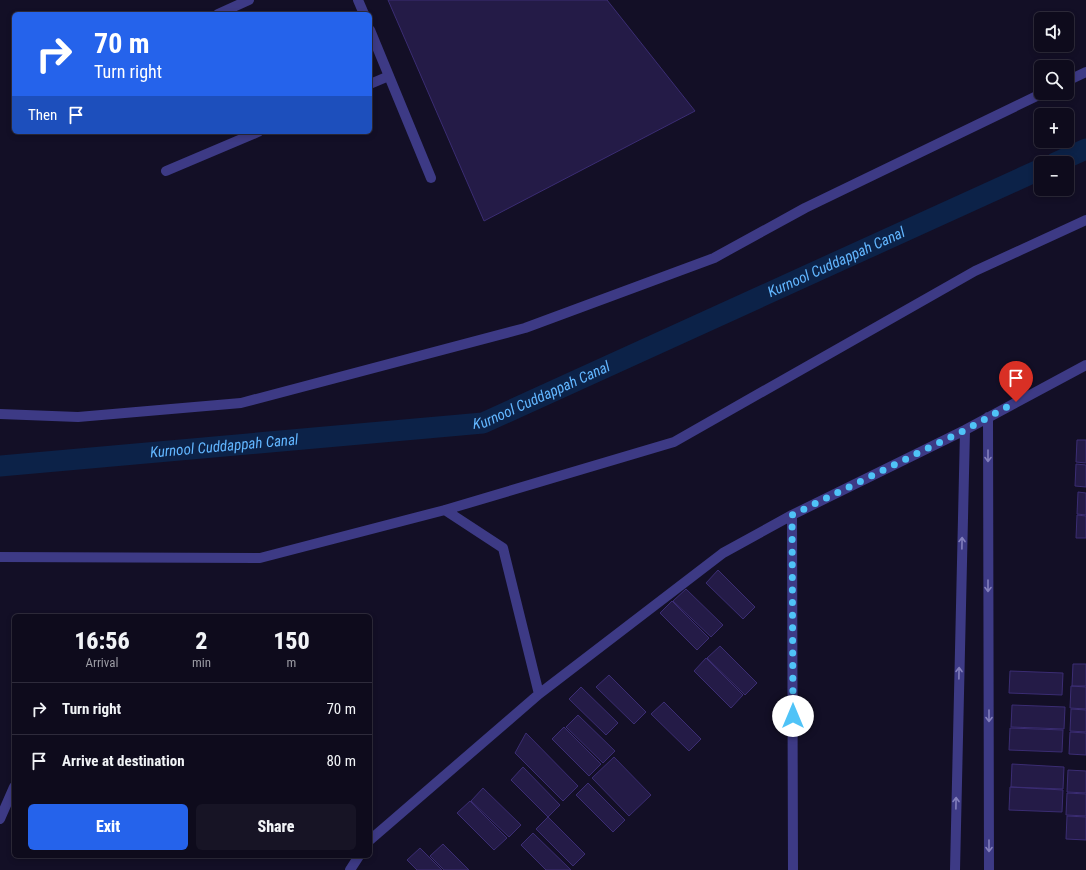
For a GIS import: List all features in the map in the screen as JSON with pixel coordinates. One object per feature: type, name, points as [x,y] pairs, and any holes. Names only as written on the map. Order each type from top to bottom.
[{"type":"street","points":[[222,12],[249,0]]},
{"type":"street","points":[[358,0],[363,12]]},
{"type":"street","points":[[372,35],[431,178]]},
{"type":"street","points":[[1074,78],[1086,72]]},
{"type":"street","points":[[372,83],[389,76]]},
{"type":"street","points":[[0,414],[78,417],[241,403],[525,328],[714,258],[806,208],[1034,97]]},
{"type":"street","points":[[166,171],[253,134]]},
{"type":"street","points":[[0,557],[260,558],[445,510],[674,442],[975,270],[1086,220]]},
{"type":"street","points":[[372,837],[539,694],[723,553],[792,515],[965,430],[1086,365]]},
{"type":"street","points":[[988,417],[989,870]]},
{"type":"street","points":[[955,870],[965,430]]},
{"type":"street","points":[[445,510],[503,548],[539,694]]},
{"type":"street","points":[[792,515],[793,870]]},
{"type":"street","points":[[0,819],[12,792]]},
{"type":"street","points":[[350,870],[358,858]]},
{"type":"building","points":[[388,0],[607,0],[695,111],[484,221]]},
{"type":"building","points":[[1077,440],[1086,440],[1086,463],[1076,462]]},
{"type":"building","points":[[1076,464],[1086,465],[1086,487],[1075,486]]},
{"type":"building","points":[[1078,492],[1086,493],[1086,515],[1077,514]]},
{"type":"building","points":[[1077,515],[1086,516],[1086,538],[1076,538]]},
{"type":"building","points":[[718,570],[755,607],[743,619],[706,583]]},
{"type":"building","points":[[686,589],[723,625],[711,637],[673,601]]},
{"type":"building","points":[[672,601],[709,638],[697,650],[660,613]]},
{"type":"building","points":[[720,646],[757,683],[745,695],[707,658]]},
{"type":"building","points":[[706,658],[743,695],[731,708],[694,671]]},
{"type":"building","points":[[1073,664],[1086,664],[1086,686],[1072,686]]},
{"type":"building","points":[[1010,671],[1063,673],[1062,695],[1009,693]]},
{"type":"building","points":[[609,675],[646,712],[634,724],[596,687]]},
{"type":"building","points":[[1071,686],[1086,687],[1086,709],[1070,708]]},
{"type":"building","points":[[581,687],[618,723],[606,735],[569,699]]},
{"type":"building","points":[[664,702],[701,739],[689,751],[651,714]]},
{"type":"building","points":[[1012,705],[1065,707],[1064,729],[1011,727]]},
{"type":"building","points":[[1071,709],[1086,710],[1086,732],[1070,731]]},
{"type":"building","points":[[578,715],[615,751],[603,763],[566,727]]},
{"type":"building","points":[[564,727],[601,764],[589,776],[552,739]]},
{"type":"building","points":[[1010,728],[1063,730],[1062,752],[1009,750]]},
{"type":"building","points":[[1070,732],[1086,733],[1086,755],[1069,754]]},
{"type":"building","points":[[526,733],[578,786],[563,801],[515,753]]},
{"type":"building","points":[[614,757],[651,795],[629,816],[592,778]]},
{"type":"building","points":[[1012,764],[1064,767],[1063,789],[1011,787]]},
{"type":"building","points":[[523,767],[560,805],[548,817],[511,780]]},
{"type":"building","points":[[1068,770],[1086,771],[1086,793],[1067,792]]},
{"type":"building","points":[[588,783],[625,820],[613,832],[576,795]]},
{"type":"building","points":[[1010,787],[1063,790],[1062,812],[1009,810]]},
{"type":"building","points":[[483,788],[521,825],[509,837],[471,801]]},
{"type":"building","points":[[1067,793],[1086,794],[1086,816],[1066,815]]},
{"type":"building","points":[[470,801],[507,838],[494,850],[457,813]]},
{"type":"building","points":[[1067,816],[1086,817],[1086,840],[1066,839]]},
{"type":"building","points":[[548,817],[585,854],[573,866],[536,829]]},
{"type":"building","points":[[533,833],[571,870],[546,870],[521,845]]},
{"type":"building","points":[[443,844],[469,870],[444,870],[430,856]]},
{"type":"building","points":[[420,848],[442,870],[417,870],[407,860]]},
{"type":"waterway","name":"Kurnool Cuddappah Canal","points":[[1070,156],[1086,149]]},
{"type":"waterway","name":"Kurnool Cuddappah Canal","points":[[0,466],[483,423],[1034,172]]},
{"type":"route","points":[[793,716],[792,515],[965,430],[1016,402]]}]
